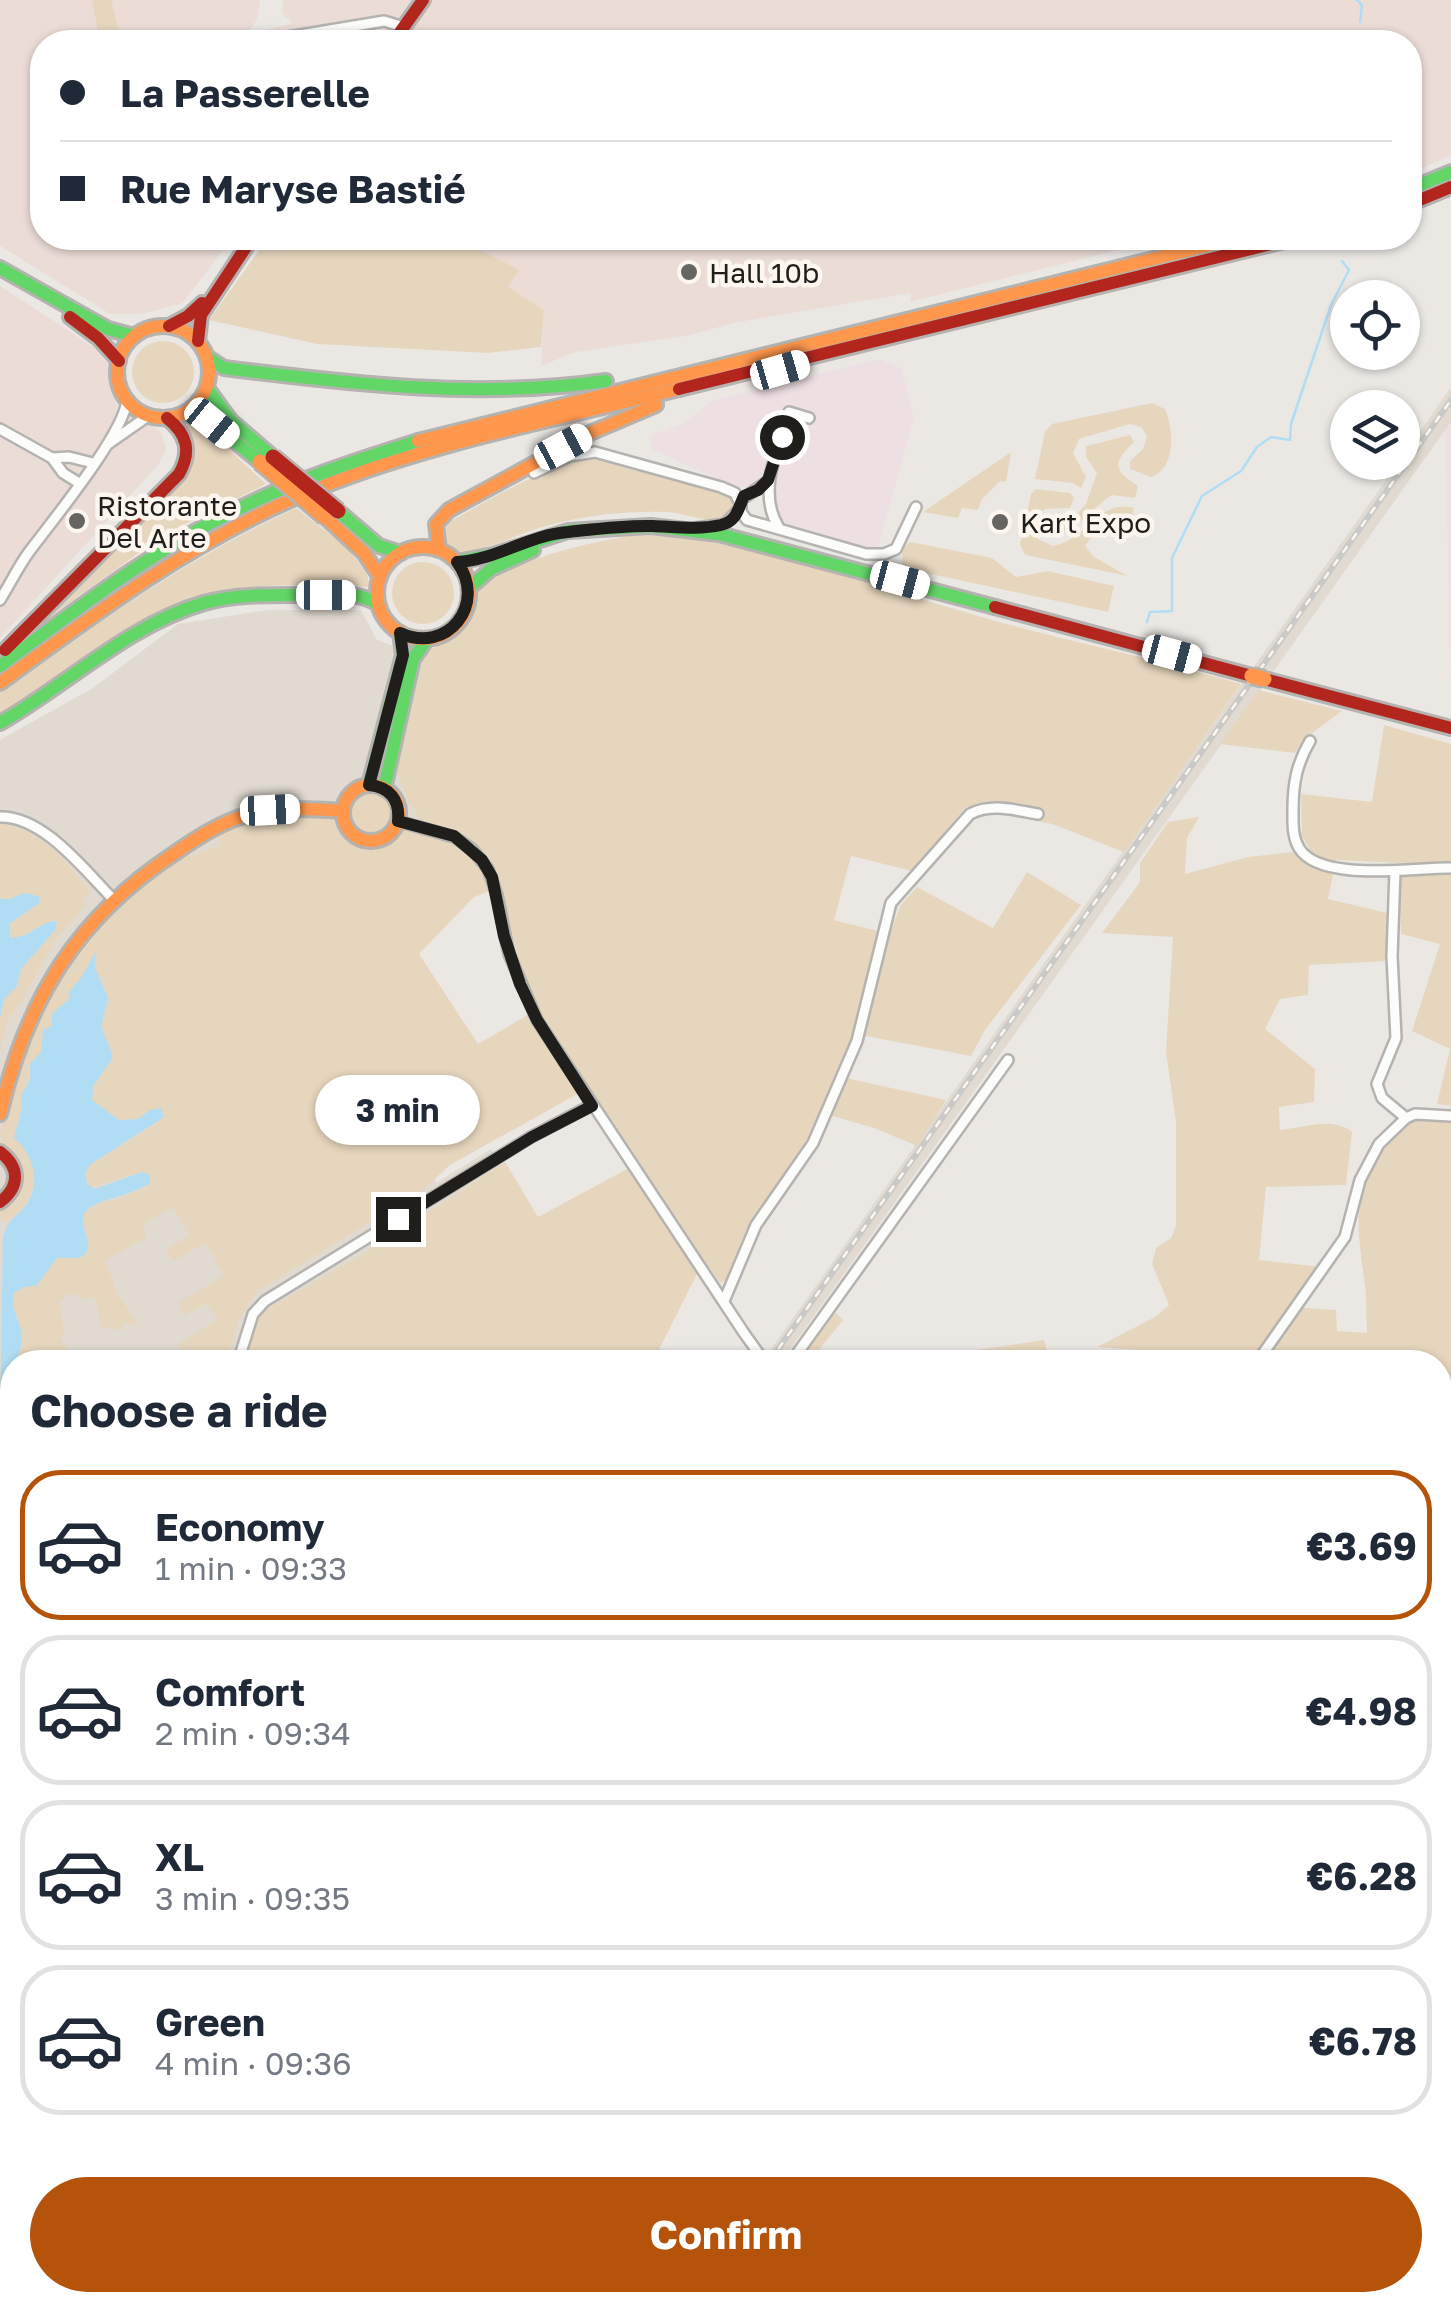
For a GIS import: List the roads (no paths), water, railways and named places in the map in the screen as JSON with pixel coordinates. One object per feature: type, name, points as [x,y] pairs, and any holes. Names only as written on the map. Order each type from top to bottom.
[{"type":"main road","points":[[402,30],[423,0]]},
{"type":"main road","points":[[1422,186],[1451,172]]},
{"type":"main road","points":[[1422,190],[1451,186]]},
{"type":"main road","points":[[198,342],[200,315],[243,250]]},
{"type":"main road","points":[[439,550],[436,524],[442,516],[590,433],[647,408],[1148,250]]},
{"type":"main road","points":[[0,683],[180,557],[268,510],[328,485],[446,448],[1193,250]]},
{"type":"main road","points":[[0,666],[103,590],[220,518],[302,480],[373,455],[508,417],[1243,250]]},
{"type":"main road","points":[[0,268],[108,330],[134,336]]},
{"type":"main road","points":[[217,286],[188,316],[134,336],[118,361],[118,382],[126,400],[148,416],[202,416],[266,460],[331,514],[378,546],[400,553]]},
{"type":"main road","points":[[44,295],[98,338],[118,361]]},
{"type":"main road","points":[[168,326],[188,333],[207,358],[207,388],[198,403],[184,414]]},
{"type":"main road","points":[[207,358],[224,368],[341,382],[462,392],[531,392],[908,326]]},
{"type":"main road","points":[[207,388],[266,460]]},
{"type":"main road","points":[[0,654],[178,474],[188,455],[188,446],[182,430],[167,418]]},
{"type":"main road","points":[[331,514],[380,577]]},
{"type":"main road","points":[[457,562],[493,556],[549,535],[651,526],[691,530],[785,549],[1451,728]]},
{"type":"main road","points":[[469,588],[491,569],[586,532]]},
{"type":"main road","points":[[420,547],[439,550],[457,562],[469,588],[467,606],[459,622],[444,634],[427,639],[400,633],[386,621],[378,604],[380,577],[400,553],[420,547]]},
{"type":"main road","points":[[0,723],[140,630],[186,608],[240,596],[365,597],[378,604]]},
{"type":"main road","points":[[377,787],[403,655],[400,633]]},
{"type":"main road","points":[[377,787],[413,659],[427,639]]},
{"type":"main road","points":[[377,787],[398,805],[398,821],[387,836],[369,842],[347,829],[342,811],[349,795],[377,787]]},
{"type":"main road","points":[[0,1114],[8,1073],[37,998],[77,938],[114,900],[171,855],[225,823],[270,810],[342,811]]},
{"type":"main road","points":[[0,1152],[10,1158],[17,1175],[12,1193],[0,1202]]},
{"type":"street","points":[[330,30],[384,21],[404,27]]},
{"type":"street","points":[[0,600],[106,446],[124,417],[126,400]]},
{"type":"street","points":[[779,528],[771,512],[768,480],[789,412],[809,418]]},
{"type":"street","points":[[106,446],[148,416]]},
{"type":"street","points":[[0,429],[52,458],[63,474],[80,483]]},
{"type":"street","points":[[462,504],[588,452],[603,452],[721,487],[734,494],[747,520],[866,554],[884,554],[901,544],[916,507]]},
{"type":"street","points":[[52,458],[70,457],[93,463]]},
{"type":"street","points":[[691,530],[724,524],[736,516],[746,494],[758,490],[768,480]]},
{"type":"street","points":[[758,490],[768,496]]},
{"type":"street","points":[[761,522],[771,512]]},
{"type":"street","points":[[1310,741],[1294,784],[1294,830],[1300,850],[1312,859],[1341,868],[1451,868]]},
{"type":"street","points":[[724,1301],[756,1225],[813,1143],[857,1042],[891,904],[970,814],[982,808],[999,807],[1038,814]]},
{"type":"street","points":[[0,817],[27,821],[42,830],[114,900]]},
{"type":"street","points":[[398,821],[454,836],[472,849],[488,869],[504,936],[537,1020],[755,1350]]},
{"type":"street","points":[[1394,871],[1392,956],[1396,1038],[1376,1084],[1382,1098],[1406,1118]]},
{"type":"street","points":[[801,1350],[1008,1060]]},
{"type":"street","points":[[242,1350],[252,1314],[265,1300],[532,1137],[592,1106]]},
{"type":"street","points":[[1266,1350],[1345,1238],[1368,1160],[1378,1144],[1406,1118],[1416,1114],[1451,1116]]},
{"type":"water","points":[[25,893],[39,896],[39,903],[9,924],[10,937],[57,921],[55,930],[21,969],[17,986],[4,999],[0,1018],[0,899]]},
{"type":"water","points":[[96,951],[95,968],[108,998],[101,1027],[112,1059],[93,1086],[92,1100],[119,1120],[138,1119],[161,1108],[164,1117],[91,1164],[85,1172],[87,1184],[95,1189],[142,1172],[150,1175],[150,1183],[85,1212],[86,1253],[79,1258],[57,1258],[36,1286],[14,1293],[22,1339],[20,1349],[1,1350],[3,1238],[11,1221],[28,1202],[34,1185],[30,1159],[14,1138],[21,1096],[30,1079],[30,1064],[41,1052],[43,1030],[52,1026],[52,1014],[70,998],[68,993]]},
{"type":"waterway","points":[[1357,0],[1362,5],[1360,22]]},
{"type":"waterway","points":[[1147,622],[1150,612],[1172,611],[1172,558],[1202,496],[1241,471],[1257,447],[1271,437],[1290,440],[1291,424],[1331,305],[1349,270],[1342,261]]},
{"type":"railway","points":[[778,1350],[1451,400]]},
{"type":"place","name":"Hall 10b","points":[[689,272]]},
{"type":"place","name":"Ristorante Del Arte","points":[[77,521]]},
{"type":"place","name":"Kart Expo","points":[[1000,522]]}]
